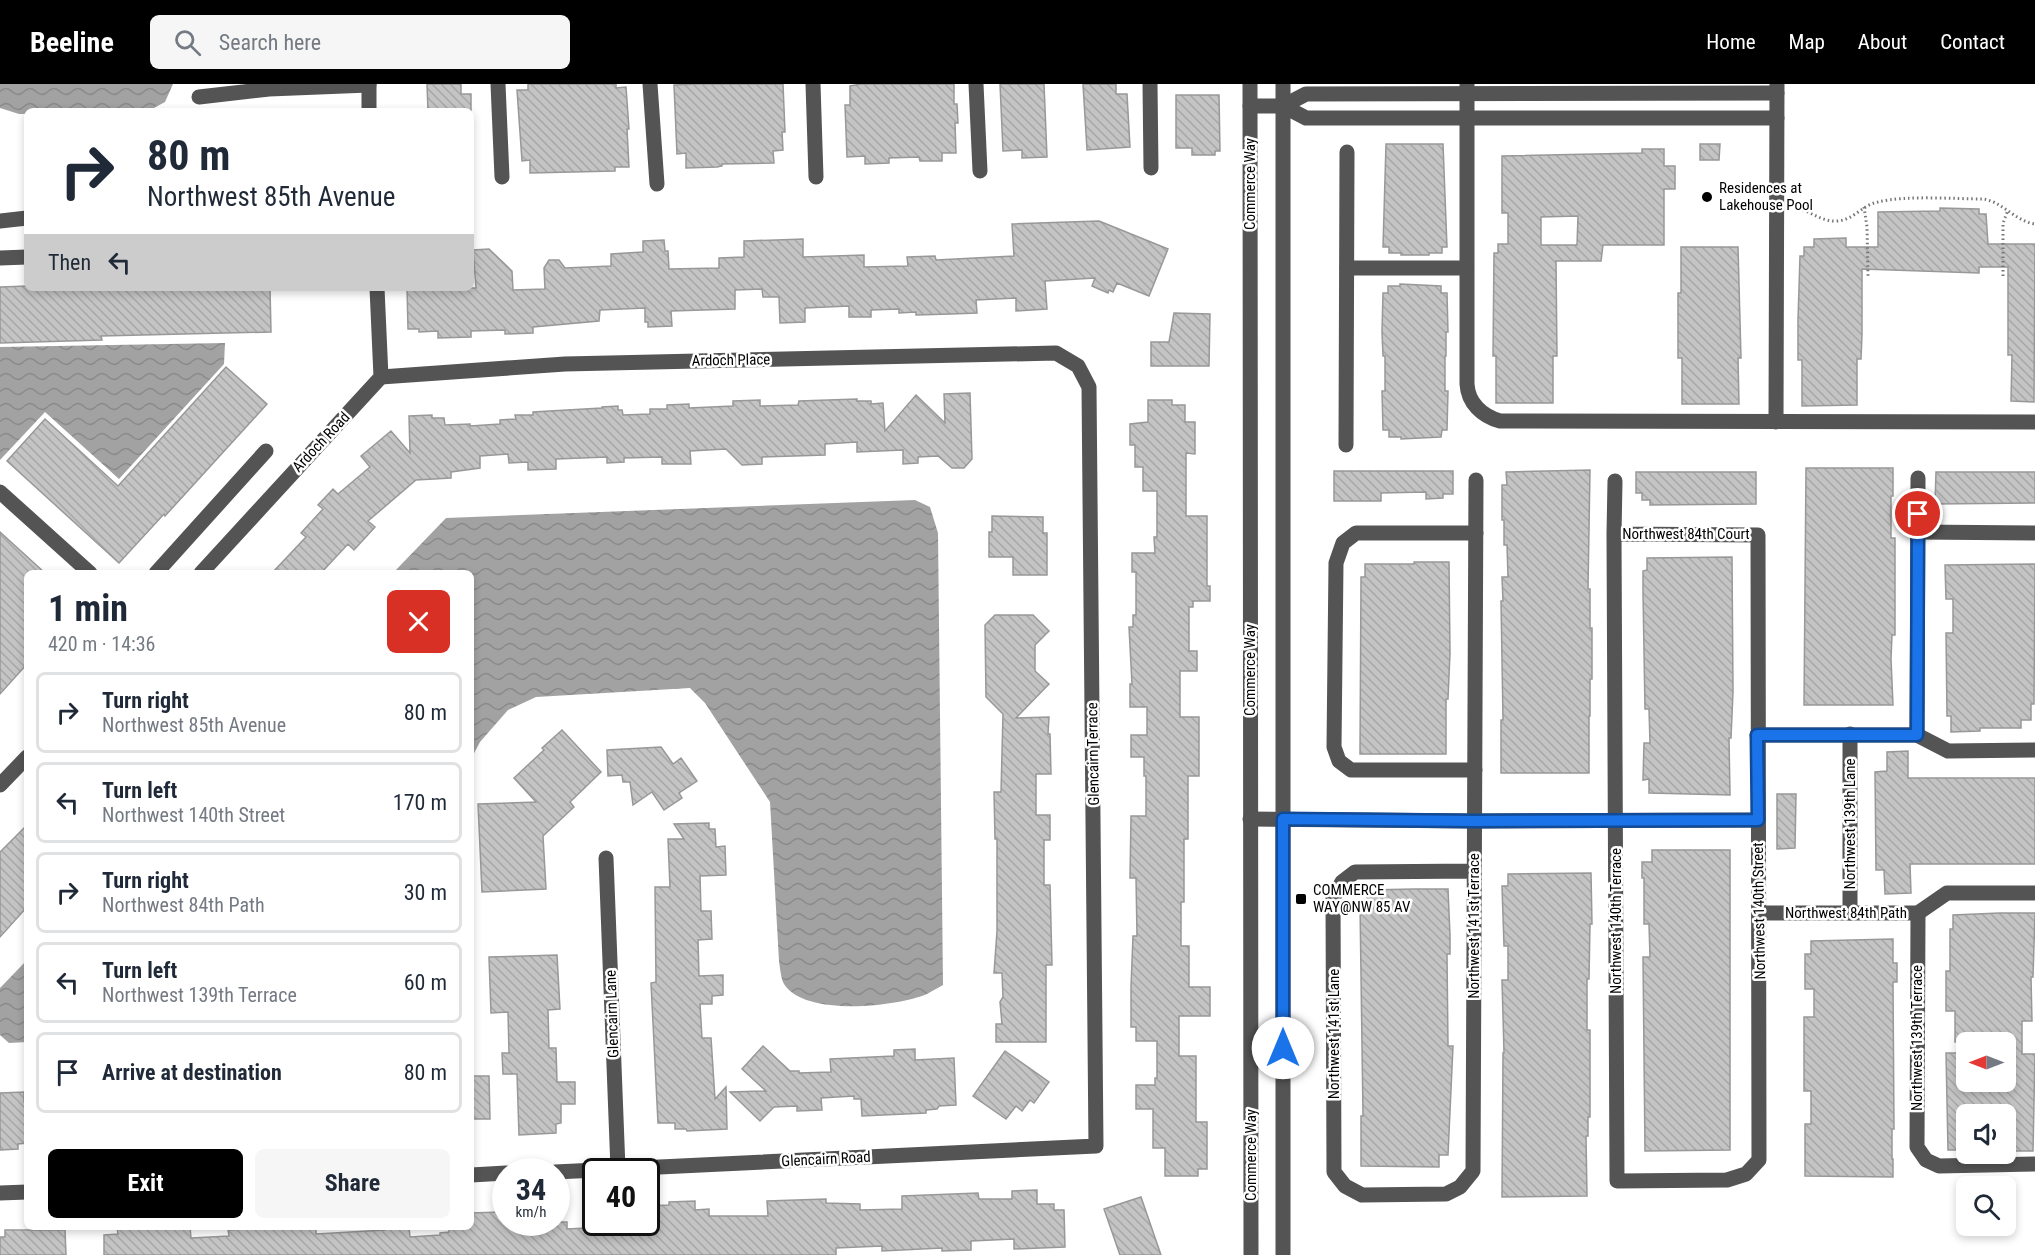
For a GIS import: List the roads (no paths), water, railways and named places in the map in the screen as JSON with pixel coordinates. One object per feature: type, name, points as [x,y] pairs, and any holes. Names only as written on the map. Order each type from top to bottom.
[{"type":"street","points":[[498,84],[502,177]]},
{"type":"street","points":[[650,84],[657,184]]},
{"type":"street","points":[[813,84],[816,177]]},
{"type":"street","points":[[976,84],[980,171]]},
{"type":"street","points":[[1150,84],[1151,168]]},
{"type":"street","name":"Commerce Way","points":[[1251,84],[1251,1255]]},
{"type":"street","points":[[1283,84],[1283,1255]]},
{"type":"street","points":[[199,97],[270,87],[369,85],[369,108]]},
{"type":"street","points":[[1251,106],[1283,106],[1306,94],[1467,89],[1777,88],[1776,422]]},
{"type":"street","points":[[1467,89],[1467,388],[1472,403],[1490,418],[1500,421],[2035,422]]},
{"type":"street","points":[[1283,106],[1306,118],[1777,118]]},
{"type":"street","points":[[1346,445],[1347,152]]},
{"type":"street","points":[[0,222],[24,218]]},
{"type":"street","points":[[0,258],[24,257]]},
{"type":"street","points":[[1347,267],[1466,268]]},
{"type":"street","points":[[377,291],[381,377]]},
{"type":"street","name":"Ardoch Place","points":[[381,377],[565,364],[1056,352],[1078,366]]},
{"type":"street","name":"Glencairn Terrace","points":[[1078,366],[1089,387],[1096,1146]]},
{"type":"street","name":"Ardoch Road","points":[[204,570],[381,377]]},
{"type":"street","points":[[162,570],[266,451]]},
{"type":"street","points":[[1917,735],[1918,478]]},
{"type":"street","name":"Northwest 141st Terrace","points":[[1344,1186],[1362,1195],[1446,1194],[1460,1187],[1473,1171],[1476,480]]},
{"type":"street","name":"Northwest 140th Terrace","points":[[1615,481],[1617,1181],[1727,1180],[1746,1174]]},
{"type":"street","points":[[0,492],[87,570]]},
{"type":"street","points":[[1918,532],[2035,533]]},
{"type":"street","points":[[1475,770],[1351,770],[1339,761],[1334,747],[1336,563],[1343,543],[1356,533],[1476,533]]},
{"type":"street","name":"Northwest 84th Court","points":[[1614,534],[1758,535]]},
{"type":"street","name":"Northwest 140th Street","points":[[1746,1174],[1760,1160],[1758,535]]},
{"type":"street","name":"Northwest 139th Lane","points":[[1850,734],[1850,913]]},
{"type":"street","points":[[1757,735],[1917,735],[1948,751],[2035,750]]},
{"type":"street","points":[[0,785],[24,760]]},
{"type":"street","points":[[1250,819],[1758,820]]},
{"type":"street","name":"Glencairn Lane","points":[[606,858],[618,1158]]},
{"type":"street","name":"Northwest 141st Lane","points":[[1344,1186],[1334,1172],[1333,898],[1342,882],[1355,872],[1474,871]]},
{"type":"street","name":"Northwest 84th Path","points":[[1760,913],[1918,913],[1947,893],[2035,893]]},
{"type":"street","name":"Northwest 139th Terrace","points":[[1918,913],[1917,1147],[1926,1160],[1939,1166],[2035,1164]]},
{"type":"street","name":"Glencairn Road","points":[[660,1167],[1096,1146]]},
{"type":"street","points":[[474,1175],[492,1174]]},
{"type":"street","points":[[0,1193],[24,1192]]},
{"type":"water","points":[[0,84],[173,84],[165,102],[154,108],[24,108],[24,114],[19,114],[0,108]]},
{"type":"water","points":[[225,343],[224,364],[119,479],[45,412],[0,460],[0,347]]},
{"type":"water","points":[[915,500],[930,507],[938,533],[943,985],[913,999],[895,1003],[852,1006],[811,1001],[795,994],[784,984],[779,961],[770,802],[705,703],[690,688],[536,697],[508,710],[480,742],[474,753],[474,570],[396,570],[446,518]]},
{"type":"water","points":[[24,963],[24,1042],[9,1043],[0,1035],[0,988]]},
{"type":"place","name":"Residences at Lakehouse Pool","points":[[1707,197]]},
{"type":"place","name":"COMMERCE WAY@NW 85 AV","points":[[1301,899]]}]
